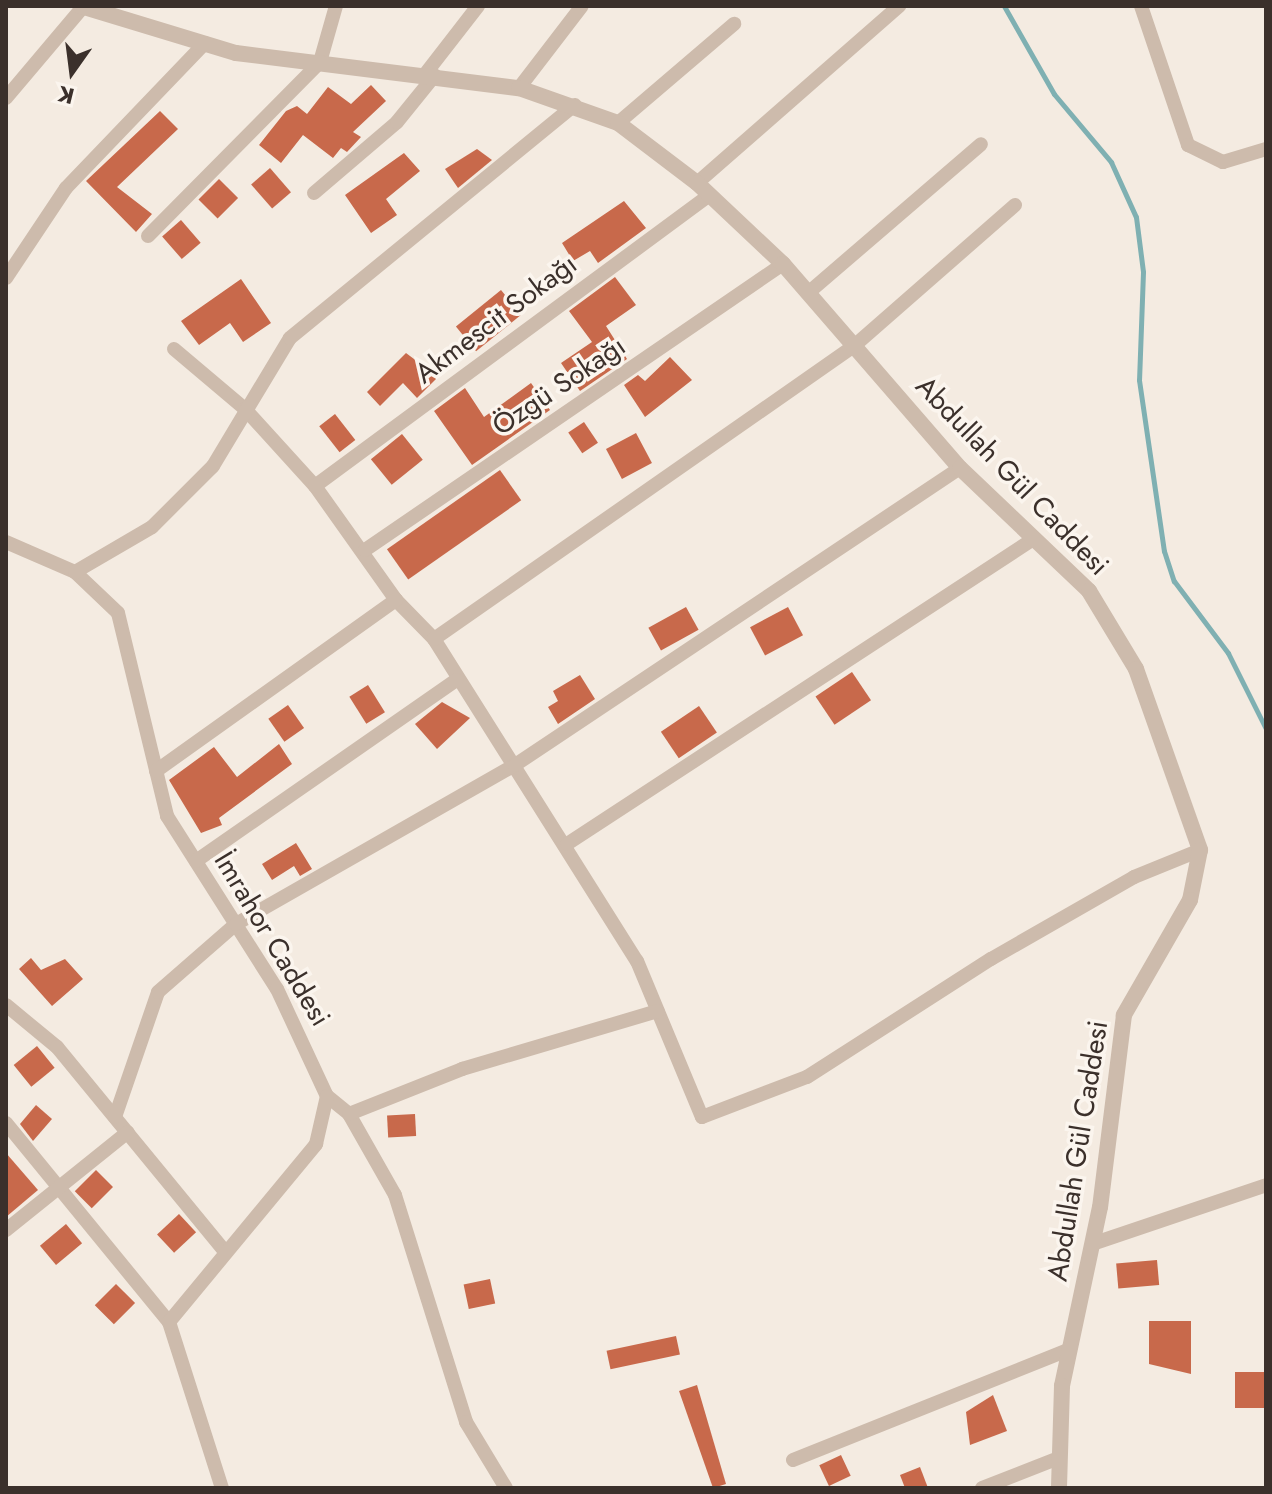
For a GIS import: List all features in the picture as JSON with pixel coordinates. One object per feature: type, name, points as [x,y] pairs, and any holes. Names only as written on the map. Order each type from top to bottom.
[{"type":"street","points":[[6,98],[82,6]]},
{"type":"street","name":"Abdullah Gül Caddesi","points":[[82,6],[205,43],[320,62],[431,74],[519,88],[575,105],[618,123],[703,189],[783,264],[960,468],[1032,540],[1089,591],[1136,669],[1200,850],[1190,900],[1124,1015],[1092,1244],[1070,1349],[1059,1488]]},
{"type":"street","points":[[148,236],[320,62],[336,6]]},
{"type":"street","points":[[314,193],[397,122],[478,6]]},
{"type":"street","points":[[519,88],[582,6]]},
{"type":"street","name":"Akmescit Sokağı","points":[[315,486],[703,189],[899,6]]},
{"type":"street","points":[[1141,6],[1188,145],[1223,162],[1266,149]]},
{"type":"street","points":[[618,123],[734,24]]},
{"type":"street","points":[[6,278],[66,188],[205,43]]},
{"type":"street","points":[[75,572],[152,527],[213,466],[290,338],[575,105]]},
{"type":"street","points":[[808,293],[981,144]]},
{"type":"street","points":[[434,639],[854,346],[1015,205]]},
{"type":"street","name":"Özgü Sokağı","points":[[365,550],[783,264]]},
{"type":"street","points":[[174,349],[245,409],[315,486],[365,550],[396,600],[434,639],[456,680],[567,844],[658,1011],[702,1117],[807,1077],[1004,952],[1134,877],[1200,850]]},
{"type":"street","points":[[115,1117],[158,992],[236,924],[515,765],[960,468]]},
{"type":"street","points":[[567,844],[1032,540]]},
{"type":"street","name":"İmrahor Caddesi","points":[[6,542],[75,572],[118,613],[167,816],[277,989],[327,1096],[349,1114],[395,1195],[466,1422],[506,1488]]},
{"type":"street","points":[[156,771],[396,600]]},
{"type":"street","points":[[196,861],[456,680]]},
{"type":"street","points":[[6,1005],[57,1047],[223,1249]]},
{"type":"street","points":[[349,1114],[462,1069],[658,1011]]},
{"type":"street","points":[[169,1322],[223,1249],[316,1144],[327,1096]]},
{"type":"street","points":[[6,1123],[169,1322],[222,1488]]},
{"type":"street","points":[[6,1230],[128,1132]]},
{"type":"street","points":[[1092,1244],[1266,1185]]},
{"type":"street","points":[[793,1460],[1070,1349]]},
{"type":"street","points":[[982,1488],[1059,1458]]},
{"type":"building","points":[[371,85],[386,101],[353,132],[361,137],[347,152],[341,148],[333,158],[303,135],[281,163],[259,145],[286,111],[297,106],[307,114],[328,87],[351,104]]},
{"type":"building","points":[[160,111],[178,129],[117,187],[152,214],[136,232],[86,181]]},
{"type":"building","points":[[477,149],[492,160],[458,188],[445,169]]},
{"type":"building","points":[[404,153],[420,171],[386,199],[397,215],[371,233],[345,195]]},
{"type":"building","points":[[270,168],[291,192],[272,209],[251,184]]},
{"type":"building","points":[[219,179],[238,198],[218,219],[198,200]]},
{"type":"building","points":[[624,201],[646,228],[598,263],[590,251],[573,261],[562,243]]},
{"type":"building","points":[[181,220],[201,243],[182,259],[162,236]]},
{"type":"building","points":[[615,277],[636,305],[606,326],[627,359],[580,391],[561,363],[592,342],[569,311]]},
{"type":"building","points":[[241,279],[271,323],[243,342],[230,323],[199,345],[181,321]]},
{"type":"building","points":[[501,290],[521,315],[476,351],[456,327]]},
{"type":"building","points":[[406,353],[438,377],[417,398],[403,383],[380,406],[367,392]]},
{"type":"building","points":[[670,357],[692,380],[645,417],[624,385],[638,375],[645,381]]},
{"type":"building","points":[[531,383],[550,410],[472,465],[434,411],[465,388],[484,417]]},
{"type":"building","points":[[335,414],[355,440],[340,452],[319,426]]},
{"type":"building","points":[[584,422],[598,443],[582,453],[568,433]]},
{"type":"building","points":[[636,433],[652,463],[622,479],[606,449]]},
{"type":"building","points":[[402,434],[423,460],[392,485],[371,459]]},
{"type":"building","points":[[500,470],[521,500],[408,579],[387,549]]},
{"type":"building","points":[[686,607],[699,630],[661,651],[648,628]]},
{"type":"building","points":[[788,607],[803,635],[765,655],[750,627]]},
{"type":"building","points":[[852,672],[871,700],[835,725],[816,697]]},
{"type":"building","points":[[580,675],[595,699],[558,724],[548,707],[558,701],[553,691]]},
{"type":"building","points":[[368,685],[385,712],[366,724],[349,697]]},
{"type":"building","points":[[442,702],[470,718],[437,749],[415,724]]},
{"type":"building","points":[[288,705],[304,728],[284,742],[268,719]]},
{"type":"building","points":[[699,706],[717,733],[679,758],[661,732]]},
{"type":"building","points":[[279,744],[292,764],[219,818],[222,825],[201,833],[169,780],[214,747],[237,777]]},
{"type":"building","points":[[296,843],[312,869],[300,876],[294,866],[272,880],[262,864]]},
{"type":"building","points":[[31,958],[41,970],[65,959],[83,979],[52,1006],[19,969]]},
{"type":"building","points":[[37,1046],[55,1068],[31,1087],[14,1065]]},
{"type":"building","points":[[36,1105],[52,1119],[33,1141],[20,1124]]},
{"type":"building","points":[[415,1114],[416,1136],[388,1137],[387,1115]]},
{"type":"building","points":[[6,1153],[38,1190],[6,1217]]},
{"type":"building","points":[[96,1170],[113,1187],[92,1208],[75,1191]]},
{"type":"building","points":[[179,1214],[196,1232],[174,1253],[157,1234]]},
{"type":"building","points":[[66,1224],[82,1243],[56,1265],[40,1246]]},
{"type":"building","points":[[1157,1260],[1159,1285],[1118,1288],[1116,1264]]},
{"type":"building","points":[[490,1279],[495,1303],[469,1309],[464,1285]]},
{"type":"building","points":[[116,1284],[135,1303],[114,1324],[95,1305]]},
{"type":"building","points":[[1149,1321],[1191,1321],[1191,1374],[1149,1364]]},
{"type":"building","points":[[676,1336],[680,1355],[611,1369],[607,1351]]},
{"type":"building","points":[[1235,1372],[1266,1372],[1266,1408],[1235,1408]]},
{"type":"building","points":[[697,1385],[726,1484],[713,1488],[679,1391]]},
{"type":"building","points":[[993,1395],[1007,1431],[970,1445],[966,1412]]},
{"type":"building","points":[[841,1455],[851,1476],[829,1486],[819,1465]]},
{"type":"building","points":[[920,1467],[928,1488],[905,1488],[900,1475]]},
{"type":"waterway","points":[[1004,6],[1054,94],[1111,162],[1136,217],[1143,272],[1139,380],[1164,551],[1174,581],[1228,653],[1266,729]]}]
